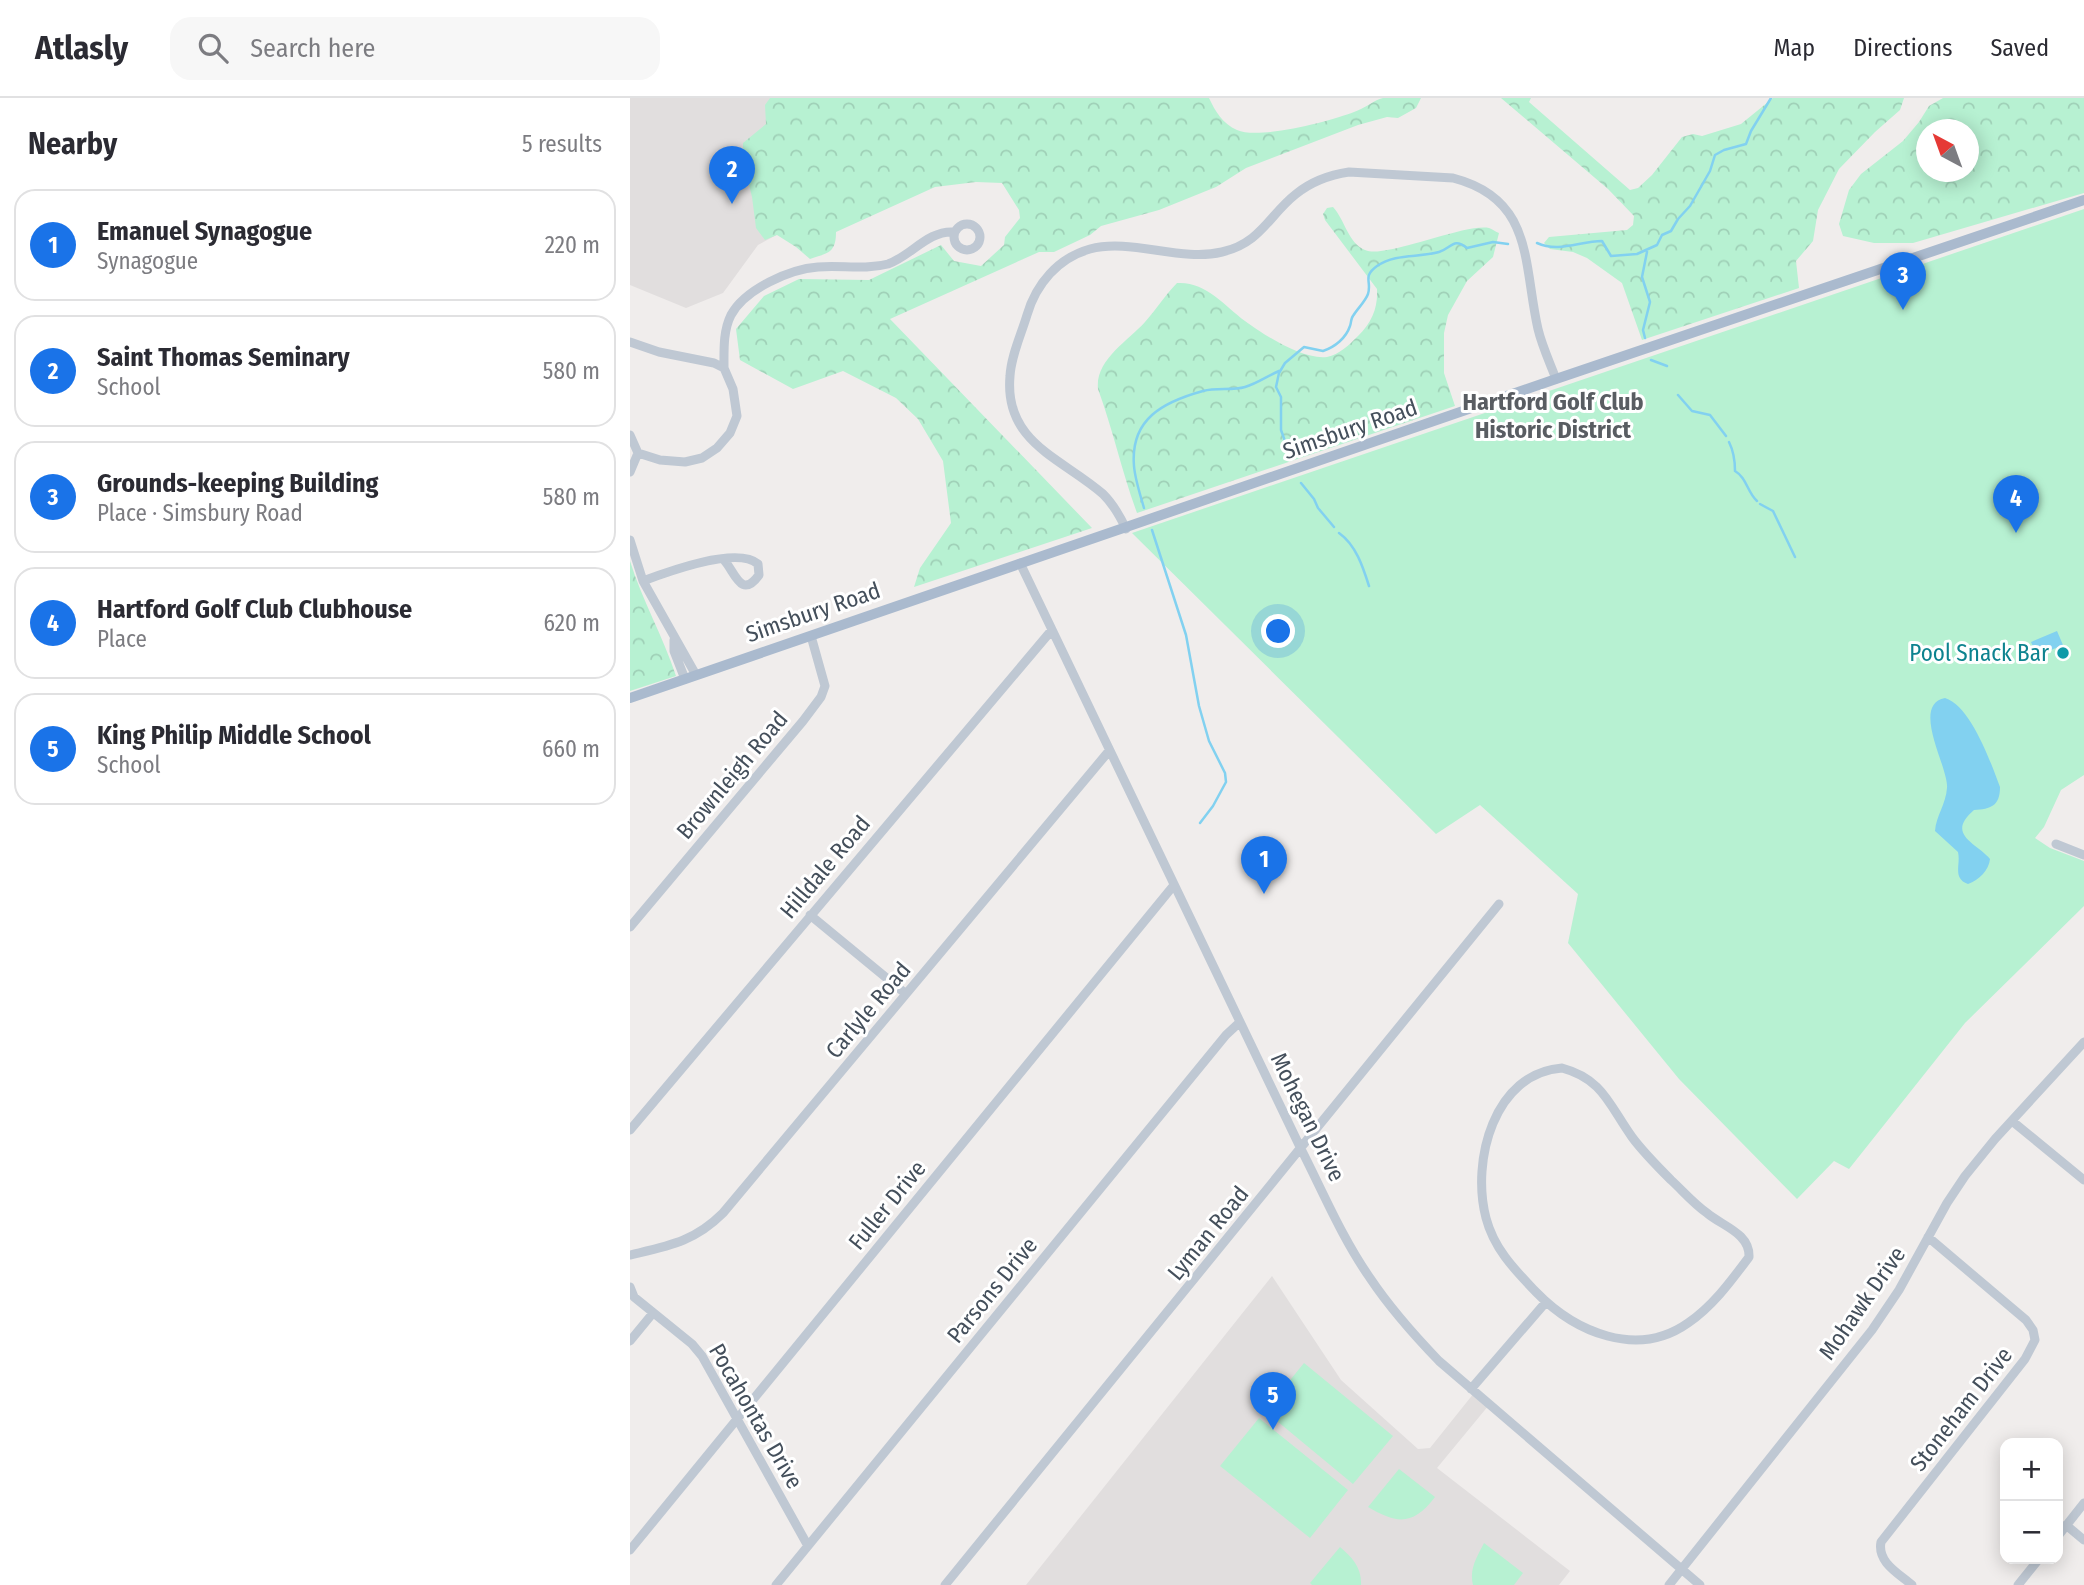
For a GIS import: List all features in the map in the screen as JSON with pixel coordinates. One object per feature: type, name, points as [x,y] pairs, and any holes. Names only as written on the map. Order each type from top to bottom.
[{"type":"main road","name":"Simsbury Road","points":[[630,698],[2084,200]]},
{"type":"street","points":[[1126,529],[1118,512],[1105,496],[1033,443],[1018,420],[1010,396],[1012,361],[1036,291],[1052,271],[1083,252],[1105,247],[1197,254],[1222,252],[1242,244],[1264,230],[1295,195],[1325,177],[1349,173],[1453,178],[1488,192],[1500,202],[1514,222],[1525,251],[1538,329],[1556,379]]},
{"type":"street","points":[[638,453],[660,460],[685,462],[702,458],[717,448],[730,433],[737,416],[733,389],[724,368],[724,341],[731,314],[755,290],[790,271],[818,267],[874,267],[891,263],[939,233],[954,232]]},
{"type":"street","points":[[630,342],[659,352],[714,363],[724,368]]},
{"type":"street","points":[[630,435],[638,453],[630,472]]},
{"type":"street","points":[[630,540],[643,581],[674,640],[682,647],[690,677]]},
{"type":"street","points":[[643,581],[699,562],[724,560]]},
{"type":"street","name":"Mohegan Drive","points":[[1020,563],[1301,1149],[1345,1238],[1369,1277],[1402,1322],[1439,1362],[1700,1585]]},
{"type":"street","name":"Hilldale Road","points":[[630,1130],[1051,631]]},
{"type":"street","name":"Brownleigh Road","points":[[630,927],[821,696],[825,681],[811,636]]},
{"type":"street","name":"Carlyle Road","points":[[630,1255],[682,1242],[714,1221],[1110,751]]},
{"type":"street","points":[[2056,844],[2084,855]]},
{"type":"street","name":"Fuller Drive","points":[[630,1550],[1174,885]]},
{"type":"street","name":"Lyman Road","points":[[945,1585],[1499,904]]},
{"type":"street","points":[[810,915],[906,994]]},
{"type":"street","name":"Parsons Drive","points":[[776,1585],[1226,1035],[1240,1022]]},
{"type":"street","name":"Mohawk Drive","points":[[1669,1585],[1872,1330],[1965,1176],[2084,1042]]},
{"type":"street","points":[[1562,1068],[1581,1073],[1596,1084],[1633,1139],[1706,1213],[1737,1233],[1749,1249],[1749,1257],[1711,1304],[1687,1324],[1664,1336],[1641,1340],[1604,1336],[1578,1326],[1546,1302],[1509,1263],[1496,1243],[1486,1218],[1482,1166],[1490,1131],[1513,1090],[1527,1078],[1546,1069],[1562,1068]]},
{"type":"street","points":[[2012,1121],[2084,1180]]},
{"type":"street","name":"Stoneham Drive","points":[[1912,1585],[1882,1559],[1881,1542],[2032,1351],[2035,1340],[2033,1330],[2026,1320],[1928,1237]]},
{"type":"street","name":"Pocahontas Drive","points":[[630,1287],[634,1297],[697,1349],[808,1546]]},
{"type":"street","points":[[1471,1390],[1546,1302]]},
{"type":"street","points":[[630,1341],[653,1313]]},
{"type":"street","points":[[2063,1529],[2084,1503]]},
{"type":"street","points":[[2066,1525],[2084,1540]]},
{"type":"street","points":[[2018,1585],[2035,1564]]},
{"type":"shaded area","points":[[630,98],[1079,98],[911,163],[758,245],[723,293],[686,308],[630,285]]},
{"type":"shaded area","points":[[1272,1276],[1341,1380],[1418,1449],[1430,1448],[1474,1393],[1489,1405],[1437,1468],[1570,1571],[1559,1585],[1026,1585]]},
{"type":"green space","points":[[770,98],[1209,98],[1220,117],[1232,127],[1261,133],[1329,120],[1358,111],[1383,98],[1421,98],[1416,108],[1398,118],[1387,117],[1358,125],[1246,168],[1216,187],[1159,210],[1101,226],[1090,235],[1054,252],[1039,252],[890,319],[1092,528],[914,587],[920,568],[951,523],[943,461],[918,419],[896,398],[843,371],[793,389],[740,360],[736,329],[764,296],[799,279],[869,280],[941,245],[954,261],[981,266],[1004,245],[1005,237],[1020,218],[1019,210],[1002,183],[976,182],[935,187],[836,232],[833,248],[810,259],[777,235],[765,240],[756,228],[743,160],[743,143],[766,124],[765,105]]},
{"type":"green space","points":[[1501,98],[1531,98],[1529,102],[1630,190],[1638,188],[1652,175],[1682,137],[1693,134],[1702,136],[1741,124],[1773,98],[1904,98],[1900,110],[1839,169],[1818,210],[1813,241],[1796,261],[1799,288],[1642,340],[1622,283],[1587,258],[1573,252],[1550,249],[1544,243],[1549,237],[1627,230],[1633,225],[1634,216],[1608,189]]},
{"type":"green space","points":[[1943,98],[2084,98],[2084,193],[1913,243],[1874,243],[1843,236],[1839,224],[1849,190],[1861,174],[1903,141],[1916,126],[1916,182],[1979,182],[1979,119],[1921,119],[1929,106]]},
{"type":"green space","points":[[1333,207],[1359,247],[1371,251],[1397,248],[1468,229],[1489,228],[1499,233],[1493,257],[1467,281],[1448,315],[1444,333],[1444,373],[1455,406],[1137,513],[1098,389],[1098,379],[1107,360],[1145,322],[1177,283],[1187,283],[1205,290],[1253,327],[1296,351],[1317,357],[1327,357],[1340,352],[1358,336],[1370,320],[1375,309],[1377,289],[1325,220],[1323,214],[1327,208]]},
{"type":"green space","points":[[2084,209],[2084,775],[2061,790],[2044,827],[2035,838],[2050,848],[2084,861],[2084,906],[1965,1023],[1849,1169],[1834,1161],[1797,1199],[1679,1079],[1568,943],[1578,894],[1480,805],[1436,834],[1132,533]]},
{"type":"green space","points":[[630,561],[676,676],[630,691]]},
{"type":"green space","points":[[1304,1363],[1393,1436],[1353,1484],[1265,1411]]},
{"type":"green space","points":[[1259,1418],[1348,1490],[1310,1538],[1220,1466]]},
{"type":"green space","points":[[1399,1469],[1435,1497],[1419,1513],[1404,1519],[1388,1517],[1368,1507]]},
{"type":"green space","points":[[1484,1543],[1523,1573],[1514,1585],[1473,1585],[1473,1568]]},
{"type":"green space","points":[[1340,1547],[1355,1563],[1360,1573],[1361,1585],[1312,1585],[1310,1583]]},
{"type":"water","points":[[2057,631],[2063,645],[2037,656],[2031,642]]},
{"type":"water","points":[[1945,698],[1954,703],[1971,723],[2000,787],[1996,802],[1985,809],[1974,810],[1962,826],[1966,838],[1990,859],[1983,874],[1968,884],[1959,875],[1958,852],[1935,831],[1947,788],[1931,724],[1931,712],[1935,703]]},
{"type":"waterway","points":[[1537,243],[1561,247],[1602,241],[1611,256],[1637,254],[1657,245],[1662,235],[1671,231],[1690,206],[1710,171],[1715,155],[1746,144],[1771,98]]},
{"type":"waterway","points":[[1291,458],[1281,430],[1281,397],[1276,387],[1279,373],[1285,363],[1304,347],[1323,351],[1343,338],[1352,317],[1368,294],[1372,270],[1392,259],[1439,252],[1455,243],[1467,248],[1493,242],[1508,244]]},
{"type":"waterway","points":[[1645,338],[1643,330],[1650,302],[1642,277],[1647,252]]},
{"type":"waterway","points":[[1651,360],[1667,366]]},
{"type":"waterway","points":[[1144,508],[1135,471],[1134,450],[1137,436],[1152,415],[1188,395],[1208,390],[1245,387],[1279,371]]},
{"type":"waterway","points":[[1678,395],[1692,411],[1710,415],[1726,436]]},
{"type":"waterway","points":[[1729,442],[1735,471],[1757,501]]},
{"type":"waterway","points":[[1301,483],[1334,527]]},
{"type":"waterway","points":[[1760,504],[1773,511],[1795,557]]},
{"type":"waterway","points":[[1152,530],[1186,635],[1199,706],[1209,741],[1225,773],[1226,782],[1200,823]]},
{"type":"waterway","points":[[1339,533],[1354,550],[1369,586]]},
{"type":"place","name":"Saint Thomas Seminary","points":[[732,204]]},
{"type":"place","name":"Grounds-keeping Building","points":[[1903,310]]},
{"type":"place","name":"Hartford Golf Club Clubhouse","points":[[2016,533]]},
{"type":"place","name":"Pool Snack Bar","points":[[2063,653]]},
{"type":"place","name":"Emanuel Synagogue","points":[[1264,894]]},
{"type":"place","name":"King Philip Middle School","points":[[1273,1430]]},
{"type":"district","name":"Hartford Golf Club Historic District","points":[[1553,416]]}]
